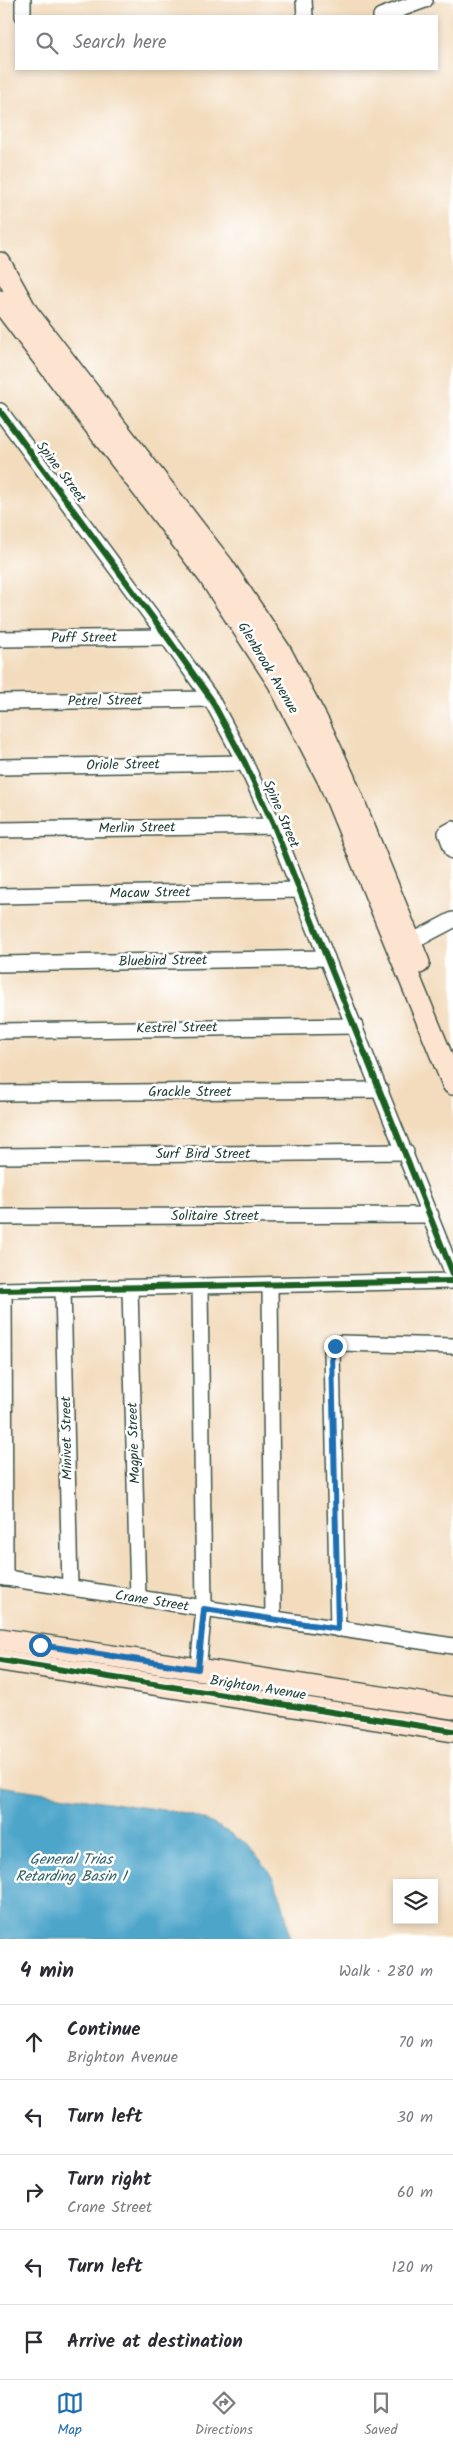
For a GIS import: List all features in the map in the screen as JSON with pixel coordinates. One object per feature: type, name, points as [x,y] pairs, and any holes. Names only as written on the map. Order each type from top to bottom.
[{"type":"street","points":[[23,0],[24,15]]},
{"type":"street","points":[[304,0],[305,15]]},
{"type":"street","points":[[384,15],[425,0]]},
{"type":"street","name":"Glenbrook Avenue","points":[[0,264],[4,292],[209,576],[278,682],[328,781],[453,1084]]},
{"type":"street","name":"Glenbrook Avenue","points":[[4,292],[27,312],[223,566],[280,652],[314,714],[340,769],[453,1046]]},
{"type":"street","name":"Spine Street","points":[[0,411],[211,699],[245,763],[274,826],[406,1152],[453,1274]]},
{"type":"street","name":"Puff Street","points":[[0,639],[167,637]]},
{"type":"street","name":"Petrel Street","points":[[0,702],[211,699]]},
{"type":"street","name":"Oriole Street","points":[[0,767],[245,763]]},
{"type":"street","name":"Merlin Street","points":[[0,830],[274,826]]},
{"type":"street","points":[[453,829],[446,833],[453,851]]},
{"type":"street","name":"Macaw Street","points":[[0,896],[299,890]]},
{"type":"street","points":[[411,942],[453,920]]},
{"type":"street","name":"Bluebird Street","points":[[0,964],[327,958]]},
{"type":"street","name":"Kestrel Street","points":[[0,1031],[355,1026]]},
{"type":"street","name":"Grackle Street","points":[[0,1094],[381,1090]]},
{"type":"street","name":"Surf Bird Street","points":[[0,1156],[406,1152]]},
{"type":"street","name":"Solitaire Street","points":[[0,1217],[431,1215]]},
{"type":"street","points":[[2,1578],[2,1290],[453,1281]]},
{"type":"street","points":[[270,1285],[272,1619]]},
{"type":"street","points":[[198,1669],[204,1609],[200,1286]]},
{"type":"street","name":"Magpie Street","points":[[130,1288],[138,1598]]},
{"type":"street","name":"Minivet Street","points":[[64,1289],[70,1588]]},
{"type":"street","points":[[338,1629],[332,1352],[335,1346],[340,1343],[453,1346]]},
{"type":"street","name":"Crane Street","points":[[2,1578],[453,1646]]},
{"type":"street","name":"Brighton Avenue","points":[[0,1639],[453,1708]]},
{"type":"street","name":"Brighton Avenue","points":[[0,1660],[453,1731]]},
{"type":"water","name":"General Trias Retarding Basin 1","points":[[0,1786],[167,1810],[190,1815],[211,1823],[244,1844],[267,1869],[276,1884],[282,1901],[290,1939],[0,1939]]},
{"type":"cycle path","points":[[0,411],[211,699],[245,763],[274,826],[453,1274]]},
{"type":"cycle path","points":[[0,1290],[453,1281]]},
{"type":"cycle path","points":[[0,1660],[453,1731]]},
{"type":"route","points":[[40,1645],[198,1669],[204,1609],[338,1629],[332,1352],[335,1346]]}]
